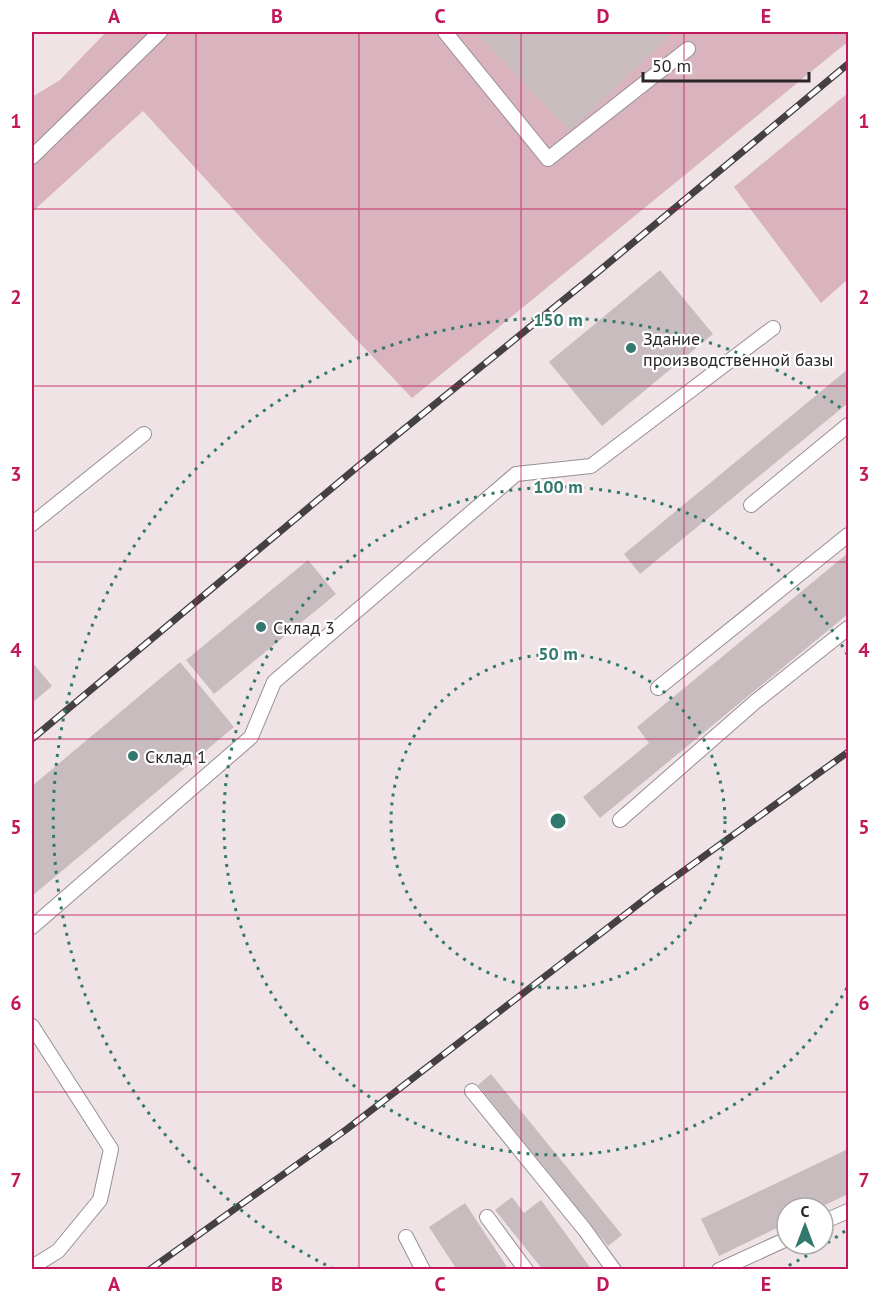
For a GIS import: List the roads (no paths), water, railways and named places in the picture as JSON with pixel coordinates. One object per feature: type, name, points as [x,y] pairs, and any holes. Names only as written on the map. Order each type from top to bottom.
[{"type":"lane","points":[[32,157],[160,32]]},
{"type":"lane","points":[[444,32],[548,159],[688,49]]},
{"type":"lane","points":[[32,927],[251,737],[274,682],[516,474],[591,466],[773,328]]},
{"type":"lane","points":[[751,504],[849,425]]},
{"type":"lane","points":[[32,524],[144,434]]},
{"type":"lane","points":[[658,688],[849,535]]},
{"type":"lane","points":[[620,820],[755,702],[849,628]]},
{"type":"lane","points":[[32,1026],[111,1149],[100,1200],[58,1251],[32,1267]]},
{"type":"lane","points":[[472,1092],[614,1269]]},
{"type":"lane","points":[[835,1217],[849,1211]]},
{"type":"lane","points":[[487,1217],[526,1269]]},
{"type":"lane","points":[[406,1238],[423,1269]]},
{"type":"lane","points":[[719,1269],[775,1244]]},
{"type":"railway","points":[[32,739],[356,468],[593,276],[848,64]]},
{"type":"railway","points":[[149,1270],[347,1129],[653,893],[848,752]]},
{"type":"place","name":"Здание производственной базы","points":[[631,348]]},
{"type":"place","name":"Склад 3","points":[[261,627]]},
{"type":"place","name":"Склад 1","points":[[133,756]]}]
